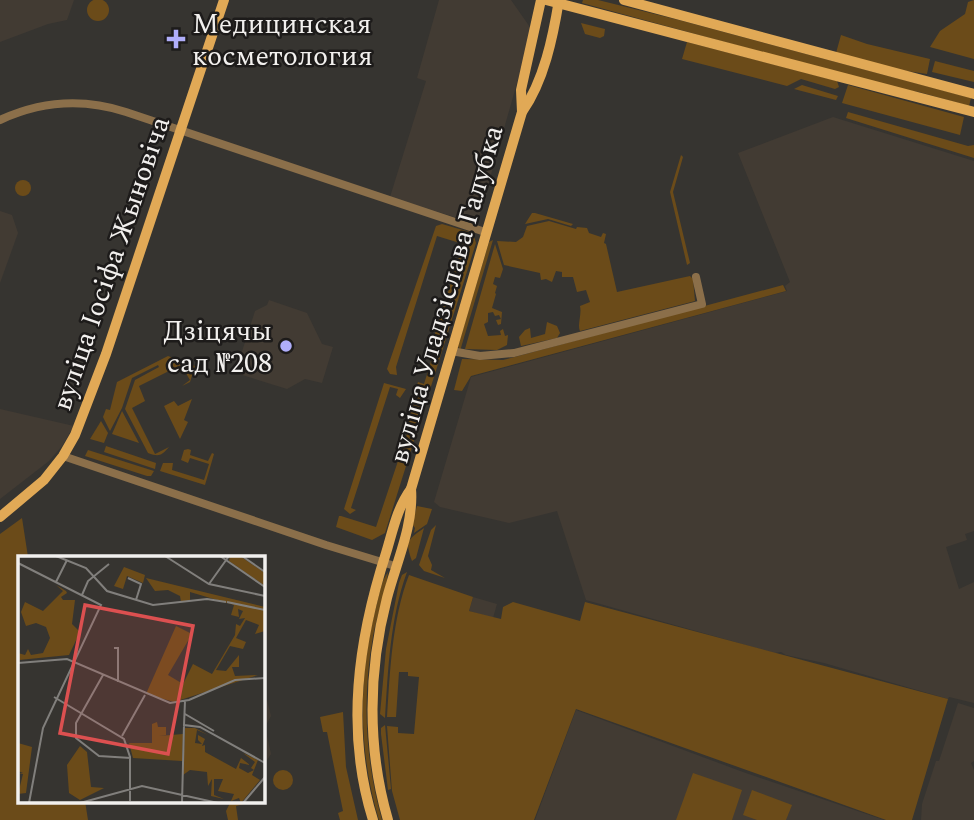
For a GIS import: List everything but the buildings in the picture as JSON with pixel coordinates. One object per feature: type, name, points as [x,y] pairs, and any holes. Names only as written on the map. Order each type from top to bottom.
[{"type":"main road","name":"вуліца Іосіфа Жыновіча","points":[[0,517],[36,487],[63,456],[92,396],[224,0]]},
{"type":"main road","points":[[544,0],[974,112]]},
{"type":"main road","name":"вуліца Уладзіслава Галубка","points":[[522,112],[522,90],[544,0]]},
{"type":"main road","points":[[624,0],[974,94]]},
{"type":"main road","name":"вуліца Уладзіслава Галубка","points":[[373,820],[360,766],[357,705],[363,640],[399,508],[411,489],[522,112],[532,97],[541,73],[558,2]]},
{"type":"main road","name":"вуліца Уладзіслава Галубка","points":[[388,820],[375,760],[373,689],[378,641],[395,566],[411,512],[411,489]]},
{"type":"street","points":[[0,120],[45,104],[94,104],[126,112],[485,232]]},
{"type":"street","points":[[451,351],[480,356],[514,353],[702,304],[696,277]]},
{"type":"street","points":[[63,456],[395,566]]},
{"type":"shaded area","points":[[98,-1],[106,2],[109,10],[106,18],[98,21],[90,18],[87,10],[90,2]]},
{"type":"shaded area","points":[[0,0],[74,0],[67,20],[48,24],[0,42]]},
{"type":"shaded area","points":[[439,0],[511,0],[532,30],[477,224],[390,197],[426,81],[417,78]]},
{"type":"shaded area","points":[[583,0],[598,0],[679,20],[971,98],[969,106],[893,88],[582,3]]},
{"type":"shaded area","points":[[974,0],[974,59],[930,47],[940,31],[965,14],[968,2]]},
{"type":"shaded area","points":[[581,23],[605,29],[604,36],[600,38],[585,34]]},
{"type":"shaded area","points":[[841,35],[930,59],[927,74],[893,69],[836,53]]},
{"type":"shaded area","points":[[687,42],[837,81],[839,87],[835,89],[801,79],[787,86],[682,59]]},
{"type":"shaded area","points":[[935,61],[974,71],[974,82],[932,72]]},
{"type":"shaded area","points":[[802,85],[838,96],[836,100],[794,89]]},
{"type":"shaded area","points":[[848,85],[964,117],[960,135],[842,103]]},
{"type":"shaded area","points":[[848,112],[968,146],[974,145],[974,158],[846,118]]},
{"type":"shaded area","points":[[833,117],[974,161],[974,531],[965,534],[967,540],[946,547],[959,589],[974,582],[974,703],[949,697],[948,699],[781,652],[774,653],[586,600],[557,511],[509,523],[440,507],[434,502],[471,377],[787,291],[785,286],[790,282],[738,153]]},
{"type":"shaded area","points":[[681,155],[683,157],[673,192],[690,263],[687,265],[670,192]]},
{"type":"shaded area","points":[[23,180],[29,182],[29,194],[23,196],[17,194],[15,188],[17,182]]},
{"type":"shaded area","points":[[0,211],[12,215],[18,233],[0,283]]},
{"type":"shaded area","points":[[532,213],[573,224],[571,226],[548,219],[525,224]]},
{"type":"shaded area","points":[[549,221],[576,229],[587,228],[589,233],[601,237],[603,233],[606,234],[604,243],[617,292],[690,276],[693,279],[695,301],[580,331],[580,306],[590,302],[586,290],[577,292],[573,277],[562,277],[562,272],[556,271],[552,282],[541,280],[540,273],[504,265],[497,241],[516,242],[523,237],[527,226]]},
{"type":"shaded area","points":[[442,224],[473,233],[476,243],[385,533],[372,540],[336,527],[341,516],[376,527],[408,431],[405,423],[418,382],[424,384],[437,342],[433,340],[463,244],[437,236],[396,367],[397,375],[390,374],[387,369],[436,226]]},
{"type":"shaded area","points":[[493,240],[460,351],[458,346],[489,242]]},
{"type":"shaded area","points":[[495,244],[503,269],[500,278],[495,277],[493,284],[497,286],[492,308],[502,312],[501,324],[498,325],[496,320],[501,319],[499,315],[495,316],[493,312],[488,313],[488,322],[484,324],[488,336],[501,335],[500,331],[503,329],[505,336],[508,335],[507,345],[497,350],[465,349]]},
{"type":"shaded area","points":[[783,285],[786,291],[471,376],[462,391],[454,390],[462,359],[503,360]]},
{"type":"shaded area","name":"Дзіцячы сад №208","points":[[269,300],[307,313],[322,344],[333,347],[322,383],[305,379],[287,389],[239,374],[237,367],[255,311],[267,305]]},
{"type":"shaded area","points":[[547,322],[557,326],[560,333],[557,338],[521,346],[519,337],[525,330],[530,328],[531,338],[545,334]]},
{"type":"shaded area","points":[[168,356],[195,366],[190,382],[182,386],[190,380],[181,365],[139,386],[145,401],[132,408],[155,454],[169,447],[162,454],[155,455],[148,453],[125,409],[135,380],[159,367],[158,365],[132,378],[122,408],[110,431],[103,417],[106,409],[110,410],[117,382]]},
{"type":"shaded area","points":[[384,383],[406,389],[400,398],[396,395],[398,389],[390,387],[351,508],[356,510],[350,514],[344,509]]},
{"type":"shaded area","points":[[192,399],[184,420],[188,422],[180,439],[164,406],[174,401],[178,406]]},
{"type":"shaded area","points":[[0,409],[74,426],[49,461],[0,499]]},
{"type":"shaded area","points":[[122,411],[139,443],[112,434]]},
{"type":"shaded area","points":[[101,421],[108,433],[104,443],[90,439]]},
{"type":"shaded area","points":[[106,446],[156,463],[155,469],[104,452]]},
{"type":"shaded area","points":[[88,450],[154,471],[151,476],[147,476],[85,456]]},
{"type":"shaded area","points":[[184,450],[191,450],[190,455],[208,461],[212,453],[214,454],[205,485],[160,471],[163,463],[173,463],[172,470],[204,480],[209,464],[190,458],[188,463],[181,460]]},
{"type":"shaded area","points":[[417,506],[432,509],[427,524],[414,533],[412,524]]},
{"type":"shaded area","points":[[22,518],[28,556],[18,556],[18,802],[85,802],[88,820],[0,820],[0,534]]},
{"type":"shaded area","points":[[436,525],[428,556],[431,570],[445,578],[424,571],[419,565],[431,530]]},
{"type":"shaded area","points":[[424,528],[416,558],[412,561],[409,542]]},
{"type":"shaded area","points":[[388,572],[373,636],[367,682],[369,752],[382,820],[379,820],[367,767],[363,714],[370,633],[380,589]]},
{"type":"shaded area","points":[[407,572],[393,626],[385,718],[380,714],[386,649],[399,583],[402,575]]},
{"type":"shaded area","points":[[409,575],[473,597],[469,611],[501,619],[503,607],[513,602],[580,621],[585,602],[948,699],[912,820],[886,820],[576,709],[534,820],[400,820],[392,791],[387,726],[398,727],[398,733],[414,734],[419,677],[408,676],[408,672],[399,672],[396,717],[387,717],[395,627]]},
{"type":"shaded area","points":[[473,597],[497,604],[493,618],[469,611]]},
{"type":"shaded area","points":[[267,700],[271,716],[265,727],[271,754],[264,764],[264,702]]},
{"type":"shaded area","points":[[958,703],[974,708],[974,761],[971,763],[974,770],[974,820],[921,820],[922,804]]},
{"type":"shaded area","points":[[576,710],[743,772],[884,820],[535,820]]},
{"type":"shaded area","points":[[343,712],[346,767],[358,820],[340,820],[338,813],[343,811],[327,732],[323,732],[320,717]]},
{"type":"shaded area","points":[[385,725],[391,789],[388,790],[381,734],[381,728]]},
{"type":"shaded area","points":[[283,770],[290,773],[293,780],[290,787],[283,790],[276,787],[273,780],[276,773]]},
{"type":"shaded area","points":[[693,773],[742,790],[732,820],[676,820]]},
{"type":"shaded area","points":[[752,790],[792,805],[786,820],[757,820],[743,815]]},
{"type":"shaded area","points":[[230,802],[252,802],[236,806],[238,820],[228,820],[226,811]]},
{"type":"place","name":"Медицинская косметология","points":[[176,39]]},
{"type":"place","name":"Дзіцячы сад №208","points":[[286,346]]}]
